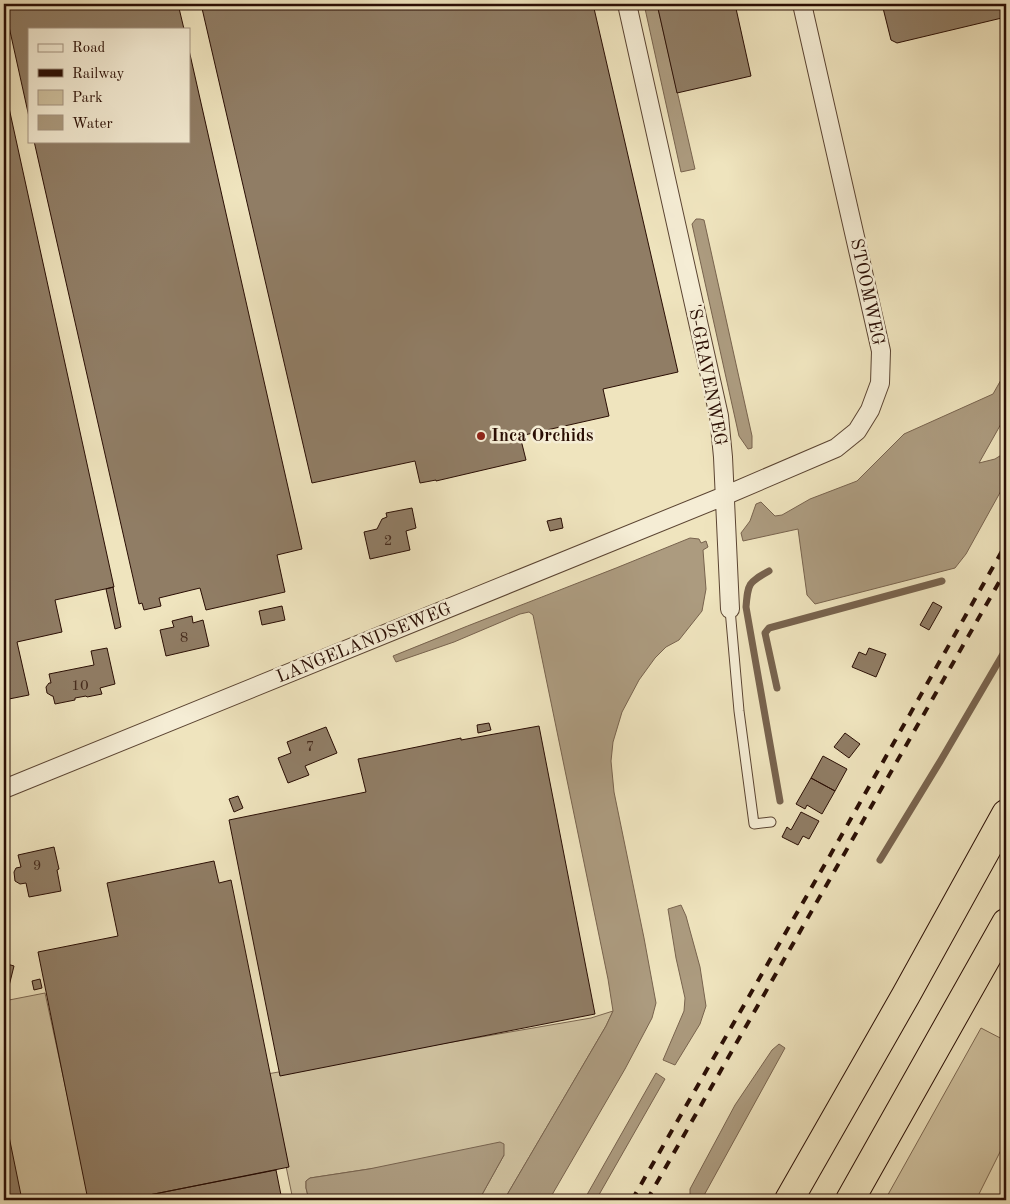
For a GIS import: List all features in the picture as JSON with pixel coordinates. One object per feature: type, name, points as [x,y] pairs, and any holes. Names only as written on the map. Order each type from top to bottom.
[{"type":"highway","points":[[789,1200],[911,987],[1006,814]]},
{"type":"highway","points":[[850,1200],[1006,923]]},
{"type":"street","name":"'S-GRAVENWEG","points":[[627,4],[719,416],[723,458],[730,609]]},
{"type":"street","name":"STOOMWEG","points":[[724,496],[836,448],[857,431],[870,410],[880,383],[880,351],[802,4]]},
{"type":"street","name":"LANGELANDSEWEG","points":[[4,789],[724,496]]},
{"type":"lane","name":"'S-GRAVENWEG","points":[[730,609],[754,824],[771,822]]},
{"type":"green space","points":[[45,993],[90,1200],[15,1200],[4,1147],[4,1001]]},
{"type":"green space","points":[[613,1011],[504,1200],[479,1200],[504,1155],[369,1169],[310,1178],[306,1181],[309,1200],[293,1200],[267,1074],[591,1018]]},
{"type":"green space","points":[[981,1028],[1006,1041],[1006,1140],[976,1200],[885,1200]]},
{"type":"water","points":[[644,4],[657,4],[695,169],[681,172]]},
{"type":"water","points":[[696,219],[704,220],[752,436],[752,448],[748,449],[739,436],[692,224]]},
{"type":"water","points":[[1006,371],[1006,415],[979,463],[995,459],[1006,452],[1006,476],[1002,489],[966,554],[955,568],[815,604],[807,595],[798,529],[743,541],[741,533],[750,521],[756,504],[761,502],[775,516],[782,515],[810,499],[857,481],[904,434],[993,394]]},
{"type":"water","points":[[690,538],[699,539],[701,543],[706,541],[708,547],[703,550],[706,589],[702,611],[679,640],[666,647],[655,658],[639,680],[622,712],[613,742],[611,761],[614,792],[656,1003],[652,1018],[625,1069],[549,1200],[504,1200],[606,1026],[613,1011],[608,979],[533,615],[529,612],[520,614],[454,642],[396,662],[393,656]]},
{"type":"water","points":[[681,905],[686,916],[700,967],[706,1006],[700,1024],[675,1065],[663,1060],[684,1011],[685,998],[668,909]]},
{"type":"water","points":[[779,1044],[785,1048],[702,1199],[690,1194],[690,1189],[735,1105],[772,1050]]},
{"type":"water","points":[[656,1073],[665,1079],[596,1200],[584,1200]]},
{"type":"water","points":[[500,1142],[504,1144],[504,1155],[479,1200],[309,1200],[306,1181],[310,1178],[369,1169]]},
{"type":"building","points":[[4,4],[178,4],[184,28],[28,28],[28,112]]},
{"type":"building","points":[[201,4],[593,4],[678,372],[603,389],[609,416],[520,436],[526,460],[420,483],[415,461],[312,483]]},
{"type":"building","points":[[657,4],[735,4],[751,76],[677,93]]},
{"type":"building","points":[[882,4],[1006,4],[1006,17],[897,43],[891,40]]},
{"type":"building","points":[[190,54],[302,549],[277,555],[285,592],[206,610],[200,588],[159,598],[161,606],[144,610],[142,603],[139,604],[34,142],[190,142]]},
{"type":"building","points":[[4,85],[114,587],[55,600],[62,632],[17,642],[29,695],[4,700]]},
{"type":"building","points":[[412,508],[416,528],[406,531],[410,550],[370,559],[364,532],[377,529],[382,519],[387,517],[386,513]]},
{"type":"building","points":[[561,518],[563,528],[550,531],[547,521]]},
{"type":"building","points":[[113,587],[121,627],[115,629],[106,589]]},
{"type":"building","points":[[933,602],[942,607],[929,630],[920,625]]},
{"type":"building","points":[[282,606],[285,620],[262,625],[259,611]]},
{"type":"building","points":[[192,616],[193,623],[203,620],[209,646],[166,656],[160,630],[174,627],[172,621]]},
{"type":"building","points":[[107,648],[115,684],[100,688],[102,694],[75,698],[75,700],[55,704],[53,696],[47,693],[46,687],[51,683],[49,674],[94,665],[91,651]]},
{"type":"building","points":[[869,648],[886,654],[876,677],[852,667],[859,652],[866,655]]},
{"type":"building","points":[[489,723],[491,730],[478,733],[477,725]]},
{"type":"building","points":[[539,726],[595,1014],[280,1076],[229,820],[366,792],[358,759],[461,738],[461,740]]},
{"type":"building","points":[[326,727],[337,753],[305,766],[309,775],[288,783],[278,758],[291,753],[287,742]]},
{"type":"building","points":[[845,733],[860,744],[849,758],[834,747]]},
{"type":"building","points":[[823,756],[847,769],[835,791],[811,778]]},
{"type":"building","points":[[811,778],[835,791],[822,814],[807,805],[805,809],[796,804]]},
{"type":"building","points":[[238,796],[243,808],[234,812],[229,799]]},
{"type":"building","points":[[801,812],[819,821],[809,839],[803,836],[798,845],[782,837],[787,827],[791,830]]},
{"type":"building","points":[[54,847],[61,891],[29,897],[26,883],[20,884],[15,881],[14,872],[16,868],[21,867],[18,855]]},
{"type":"building","points":[[214,861],[219,883],[231,880],[289,1167],[124,1200],[88,1200],[38,952],[118,936],[107,883]]},
{"type":"building","points":[[4,963],[14,966],[8,990],[4,989]]},
{"type":"building","points":[[40,979],[42,988],[34,990],[32,981]]},
{"type":"building","points":[[4,1112],[22,1200],[4,1200]]},
{"type":"building","points":[[276,1170],[282,1200],[124,1200]]},
{"type":"waterway","points":[[769,571],[750,584],[746,607],[780,801]]},
{"type":"waterway","points":[[777,688],[765,633],[769,628],[942,581]]},
{"type":"waterway","points":[[880,860],[1006,649]]},
{"type":"railway","points":[[632,1200],[1006,544]]},
{"type":"railway","points":[[647,1200],[1006,570]]},
{"type":"place","name":"Inca Orchids","points":[[481,436]]}]
